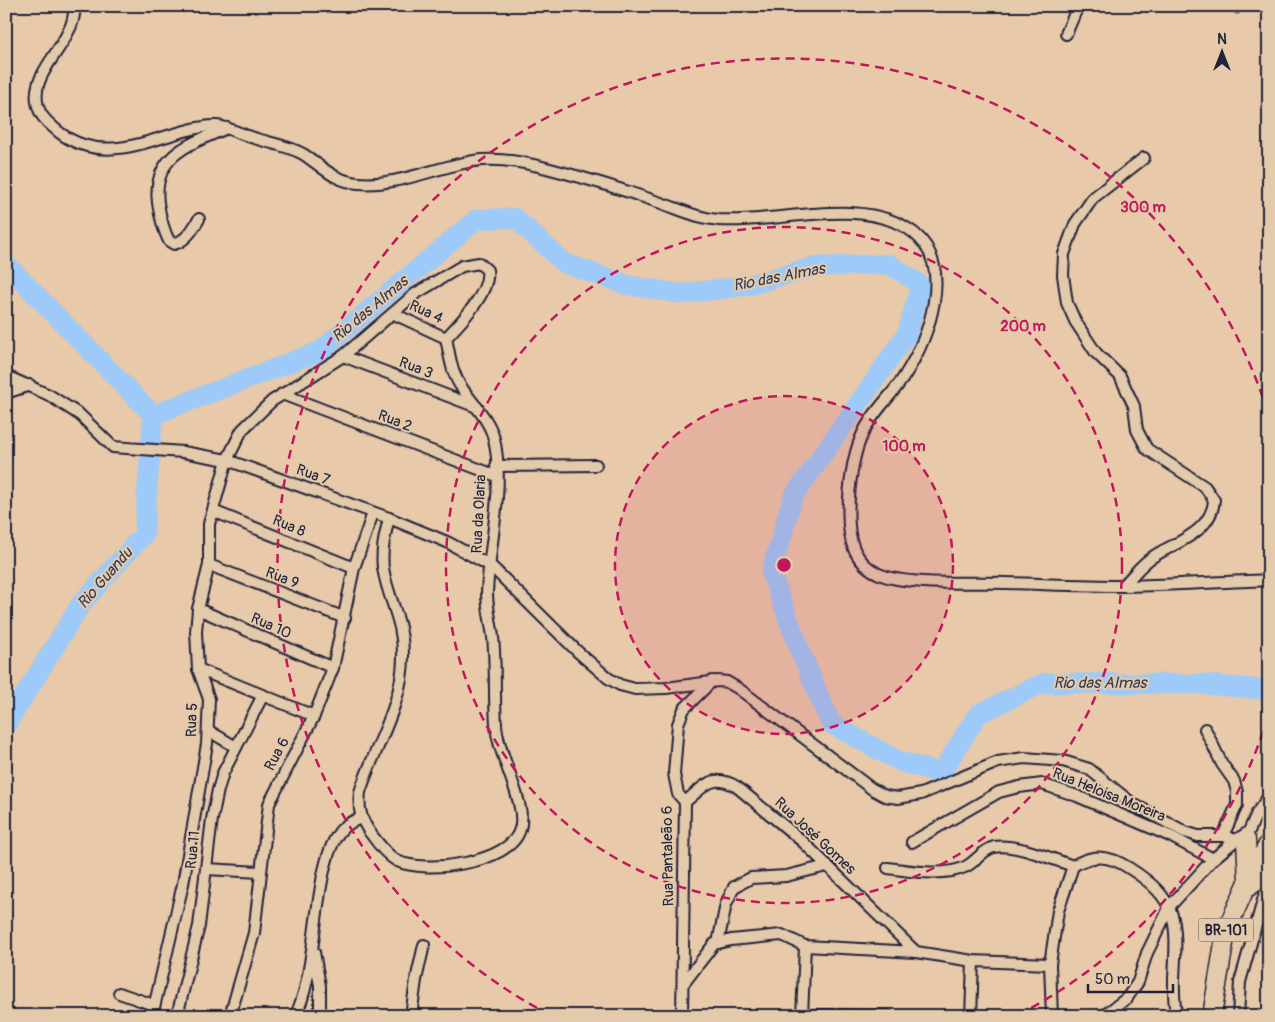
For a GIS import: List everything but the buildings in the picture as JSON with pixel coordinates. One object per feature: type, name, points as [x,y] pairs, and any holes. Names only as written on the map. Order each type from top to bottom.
[{"type":"highway","points":[[1243,838],[1246,886],[1269,872]]},
{"type":"highway","name":"BR-101","points":[[1212,1016],[1226,931],[1246,886],[1267,849]]},
{"type":"street","points":[[75,6],[67,36],[43,71],[37,89],[40,112],[53,127],[77,143],[106,150],[130,147],[196,128],[211,126],[227,128],[301,153],[336,178],[357,183],[381,182],[478,161],[504,160],[576,176],[705,218],[772,219],[838,213],[868,213],[891,220],[917,236],[928,248],[934,262],[936,285],[929,317],[914,359],[905,375],[865,428],[858,443],[852,478],[849,526],[853,548],[862,563],[881,575],[902,580],[1123,586],[1269,580]]},
{"type":"street","points":[[1066,34],[1078,6]]},
{"type":"street","points":[[199,219],[191,232],[180,242],[174,244],[169,240],[159,210],[157,192],[159,177],[162,169],[175,154],[227,128]]},
{"type":"street","points":[[1123,586],[1152,556],[1181,542],[1196,531],[1209,517],[1214,500],[1205,487],[1147,449],[1137,430],[1134,406],[1120,376],[1096,353],[1074,322],[1067,303],[1063,275],[1064,254],[1074,224],[1093,198],[1144,158]]},
{"type":"street","points":[[282,394],[343,356],[415,294],[462,266],[478,263],[485,266],[487,278],[474,305],[446,338]]},
{"type":"street","name":"Rua 4","points":[[394,314],[446,338]]},
{"type":"street","name":"Rua da Olaria","points":[[361,818],[379,844],[397,860],[418,865],[448,865],[476,861],[511,843],[520,831],[521,809],[505,768],[496,728],[493,638],[487,606],[497,471],[494,438],[478,407],[461,387],[452,371],[446,338]]},
{"type":"street","name":"Rua 3","points":[[343,356],[478,407]]},
{"type":"street","name":"Rua 7","points":[[6,376],[30,385],[80,415],[113,447],[183,452],[227,460],[389,518],[447,542],[491,566],[578,652],[620,685],[635,688],[666,688],[712,681]]},
{"type":"street","points":[[6,393],[30,385]]},
{"type":"street","name":"Rua 5","points":[[152,1016],[188,858],[209,731],[209,699],[198,669],[196,642],[198,609],[209,565],[207,534],[227,460],[242,430],[282,394]]},
{"type":"street","name":"Rua 2","points":[[282,394],[497,471],[596,465]]},
{"type":"street","name":"Rua 8","points":[[213,511],[354,568]]},
{"type":"street","name":"Rua 6","points":[[230,1016],[254,933],[269,804],[314,716],[333,668],[354,568],[373,513]]},
{"type":"street","points":[[295,1016],[304,994],[326,866],[333,845],[344,828],[361,818],[359,808],[360,792],[396,696],[403,666],[402,634],[383,568],[382,551],[389,518]]},
{"type":"street","name":"Rua 9","points":[[209,565],[345,618]]},
{"type":"street","name":"Rua 10","points":[[198,609],[333,668]]},
{"type":"street","points":[[198,669],[314,716]]},
{"type":"street","points":[[712,681],[727,682],[739,689],[855,777],[885,796],[910,797],[921,794],[998,762],[1024,758],[1057,760],[1089,769],[1133,804],[1184,832],[1198,836],[1243,838],[1267,849]]},
{"type":"street","name":"Rua Pantaleão 6","points":[[682,1016],[684,983],[685,802],[678,794],[674,774],[678,724],[684,709],[712,681]]},
{"type":"street","name":"Rua 11","points":[[177,1016],[195,948],[214,806],[223,773],[262,695]]},
{"type":"street","points":[[1205,728],[1222,764],[1234,781],[1237,792],[1237,805],[1224,836]]},
{"type":"street","points":[[209,731],[236,747]]},
{"type":"street","name":"Rua José Gomes","points":[[685,802],[708,782],[716,780],[729,782],[802,840],[916,952]]},
{"type":"street","name":"Rua Heloisa Moreira","points":[[912,842],[999,792],[1019,786],[1042,784],[1077,796],[1146,825],[1213,859]]},
{"type":"street","points":[[1103,1016],[1127,998],[1138,982],[1147,953],[1170,906],[1213,859],[1243,838],[1269,796]]},
{"type":"street","points":[[888,868],[918,872],[942,872],[966,866],[984,851],[1001,847],[1037,854],[1073,866]]},
{"type":"street","points":[[1052,1016],[1050,964],[1058,911],[1073,866],[1086,859],[1099,856],[1120,862],[1151,882],[1170,906],[1175,925],[1177,952],[1173,1006],[1177,1016]]},
{"type":"street","points":[[718,943],[726,904],[734,887],[751,878],[786,876],[827,866]]},
{"type":"street","points":[[206,869],[260,872]]},
{"type":"street","points":[[1238,1016],[1240,982],[1269,879]]},
{"type":"street","points":[[684,983],[710,948],[718,943],[782,935],[805,946],[916,952],[973,961],[1050,964]]},
{"type":"street","points":[[313,944],[320,986],[320,1016]]},
{"type":"street","points":[[411,1016],[416,980],[424,945]]},
{"type":"street","points":[[805,946],[802,1015],[888,1016]]},
{"type":"street","points":[[971,1016],[973,961]]},
{"type":"street","points":[[119,993],[154,1005]]},
{"type":"waterway","name":"Rio das Almas","points":[[6,264],[153,415],[320,351],[477,219],[515,218],[564,263],[627,285],[681,294],[749,285],[814,267],[889,264],[921,285],[907,334],[793,497],[771,573],[801,653],[831,724],[901,762],[941,773],[978,714],[1043,683],[1201,684],[1269,690]]},
{"type":"waterway","name":"Rio Guandu","points":[[6,725],[81,604],[144,534],[153,415]]}]
